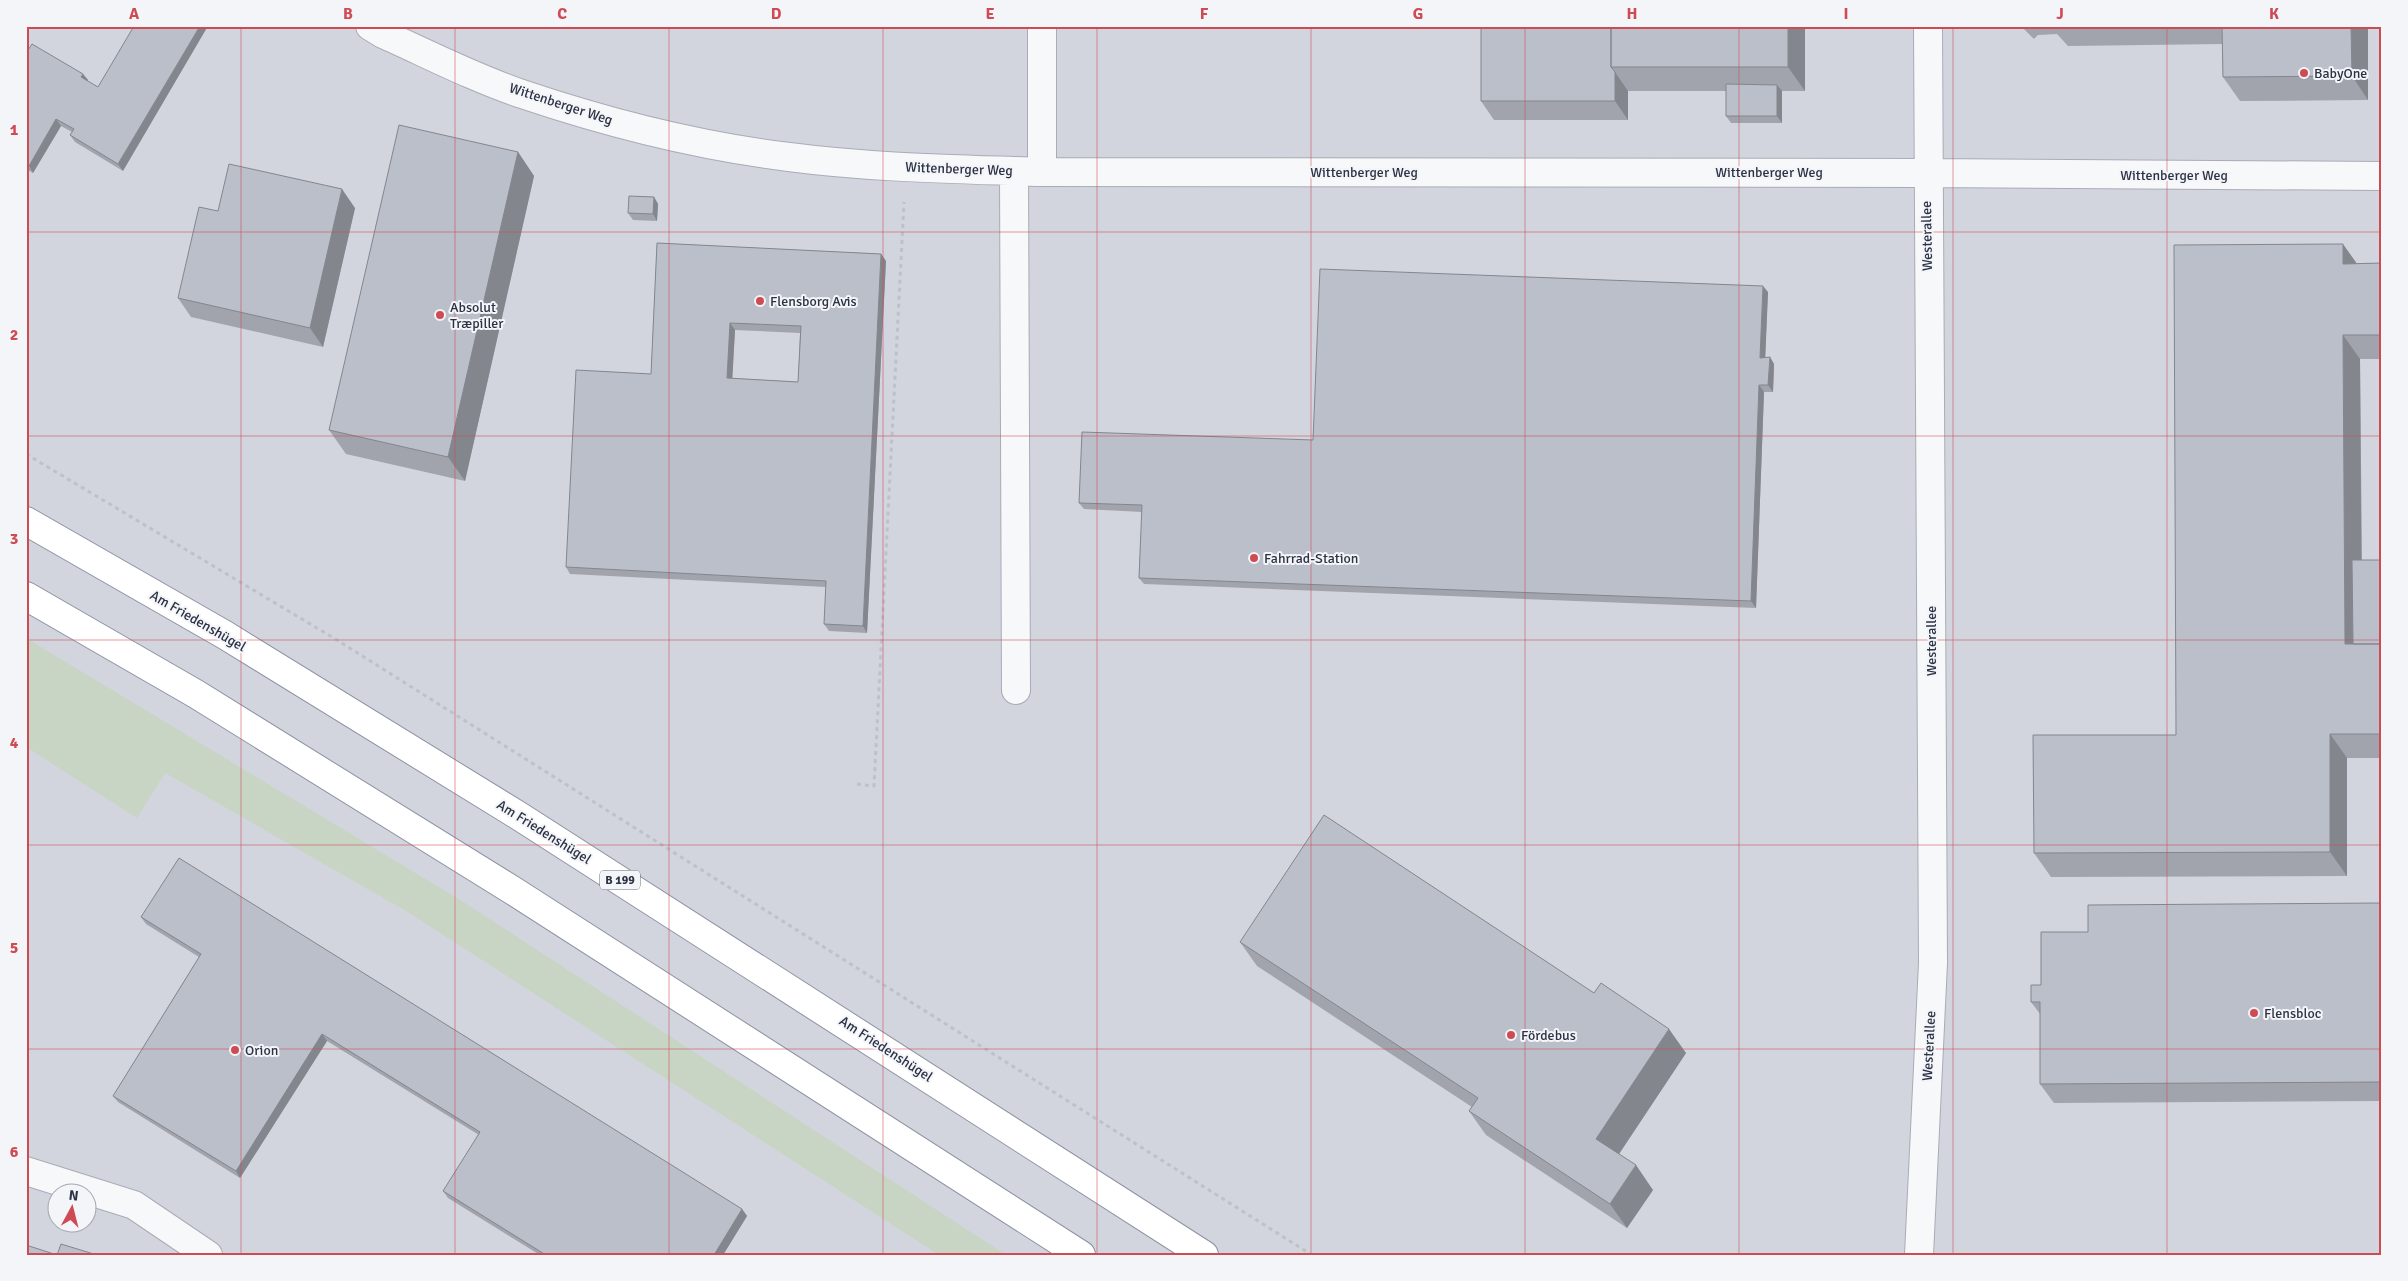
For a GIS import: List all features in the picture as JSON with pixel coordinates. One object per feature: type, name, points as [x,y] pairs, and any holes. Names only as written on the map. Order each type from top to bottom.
[{"type":"highway","name":"Am Friedenshügel","points":[[26,521],[225,635],[511,810],[1204,1255]]},
{"type":"highway","points":[[26,596],[196,694],[504,885],[1081,1255]]},
{"type":"street","name":"Wittenberger Weg","points":[[370,26],[382,34],[520,93],[666,135],[789,157],[906,168],[1042,172],[1927,172],[2382,176]]},
{"type":"street","points":[[1042,26],[1042,172]]},
{"type":"street","name":"Westerallee","points":[[1919,1255],[1933,963],[1927,172],[1928,26]]},
{"type":"street","points":[[1014,171],[1016,690]]},
{"type":"street","points":[[26,1171],[134,1205],[208,1255]]},
{"type":"path","points":[[857,784],[874,786],[906,168]]},
{"type":"path","points":[[26,454],[354,650],[1312,1255]]},
{"type":"shaded area","points":[[26,26],[2382,26],[2382,1255],[26,1255]]},
{"type":"green space","points":[[26,638],[462,901],[1006,1255],[939,1255],[406,911],[165,773],[137,818],[26,747]]},
{"type":"building","points":[[134,26],[200,26],[118,164],[70,135],[74,129],[56,119],[29,166],[26,165],[26,53],[32,44],[83,74],[81,77],[98,87]]},
{"type":"building","points":[[1481,26],[1611,26],[1611,67],[1615,72],[1615,101],[1481,101]]},
{"type":"building","points":[[1611,26],[1788,26],[1788,67],[1611,67]]},
{"type":"building","points":[[2222,26],[2351,26],[2352,76],[2223,77]]},
{"type":"building","points":[[1726,84],[1777,85],[1777,116],[1726,116]]},
{"type":"building","name":"Absolut Træpiller","points":[[399,125],[518,152],[448,457],[329,430]]},
{"type":"building","points":[[229,164],[342,189],[310,328],[178,298],[199,207],[218,211]]},
{"type":"building","points":[[629,196],[654,197],[653,214],[628,213]]},
{"type":"building","points":[[657,243],[881,254],[863,626],[824,624],[826,581],[566,567],[576,370],[651,374]],"holes":[[[730,323],[801,326],[798,382],[727,378]]]},
{"type":"building","points":[[2343,244],[2343,264],[2382,263],[2382,335],[2343,335],[2345,644],[2382,644],[2382,734],[2330,734],[2330,852],[2034,853],[2033,735],[2176,735],[2174,245]]},
{"type":"building","points":[[1320,269],[1763,286],[1760,358],[1770,357],[1768,385],[1759,385],[1751,601],[1139,578],[1142,505],[1079,503],[1082,432],[1313,440]]},
{"type":"building","points":[[2352,560],[2382,560],[2382,644],[2353,644]]},
{"type":"building","name":"Fördebus","points":[[1324,815],[1594,993],[1601,983],[1669,1029],[1596,1139],[1636,1165],[1610,1204],[1469,1111],[1478,1098],[1240,942]]},
{"type":"building","name":"Orion","points":[[179,858],[742,1209],[714,1255],[546,1255],[443,1191],[480,1132],[322,1034],[236,1171],[113,1096],[201,954],[141,917]]},
{"type":"building","name":"Flensbloc","points":[[2382,903],[2382,1082],[2040,1084],[2040,1002],[2031,1002],[2031,985],[2041,985],[2041,932],[2088,932],[2088,905]]},
{"type":"building","points":[[61,1244],[97,1255],[57,1255]]},
{"type":"building","points":[[26,1245],[57,1255],[26,1255]]},
{"type":"place","name":"BabyOne","points":[[2304,73]]},
{"type":"place","name":"Flensborg Avis","points":[[760,301]]},
{"type":"place","name":"Absolut Træpiller","points":[[440,315]]},
{"type":"place","name":"Fahrrad-Station","points":[[1254,558]]},
{"type":"place","name":"Flensbloc","points":[[2254,1013]]},
{"type":"place","name":"Fördebus","points":[[1511,1035]]},
{"type":"place","name":"Orion","points":[[235,1050]]}]
